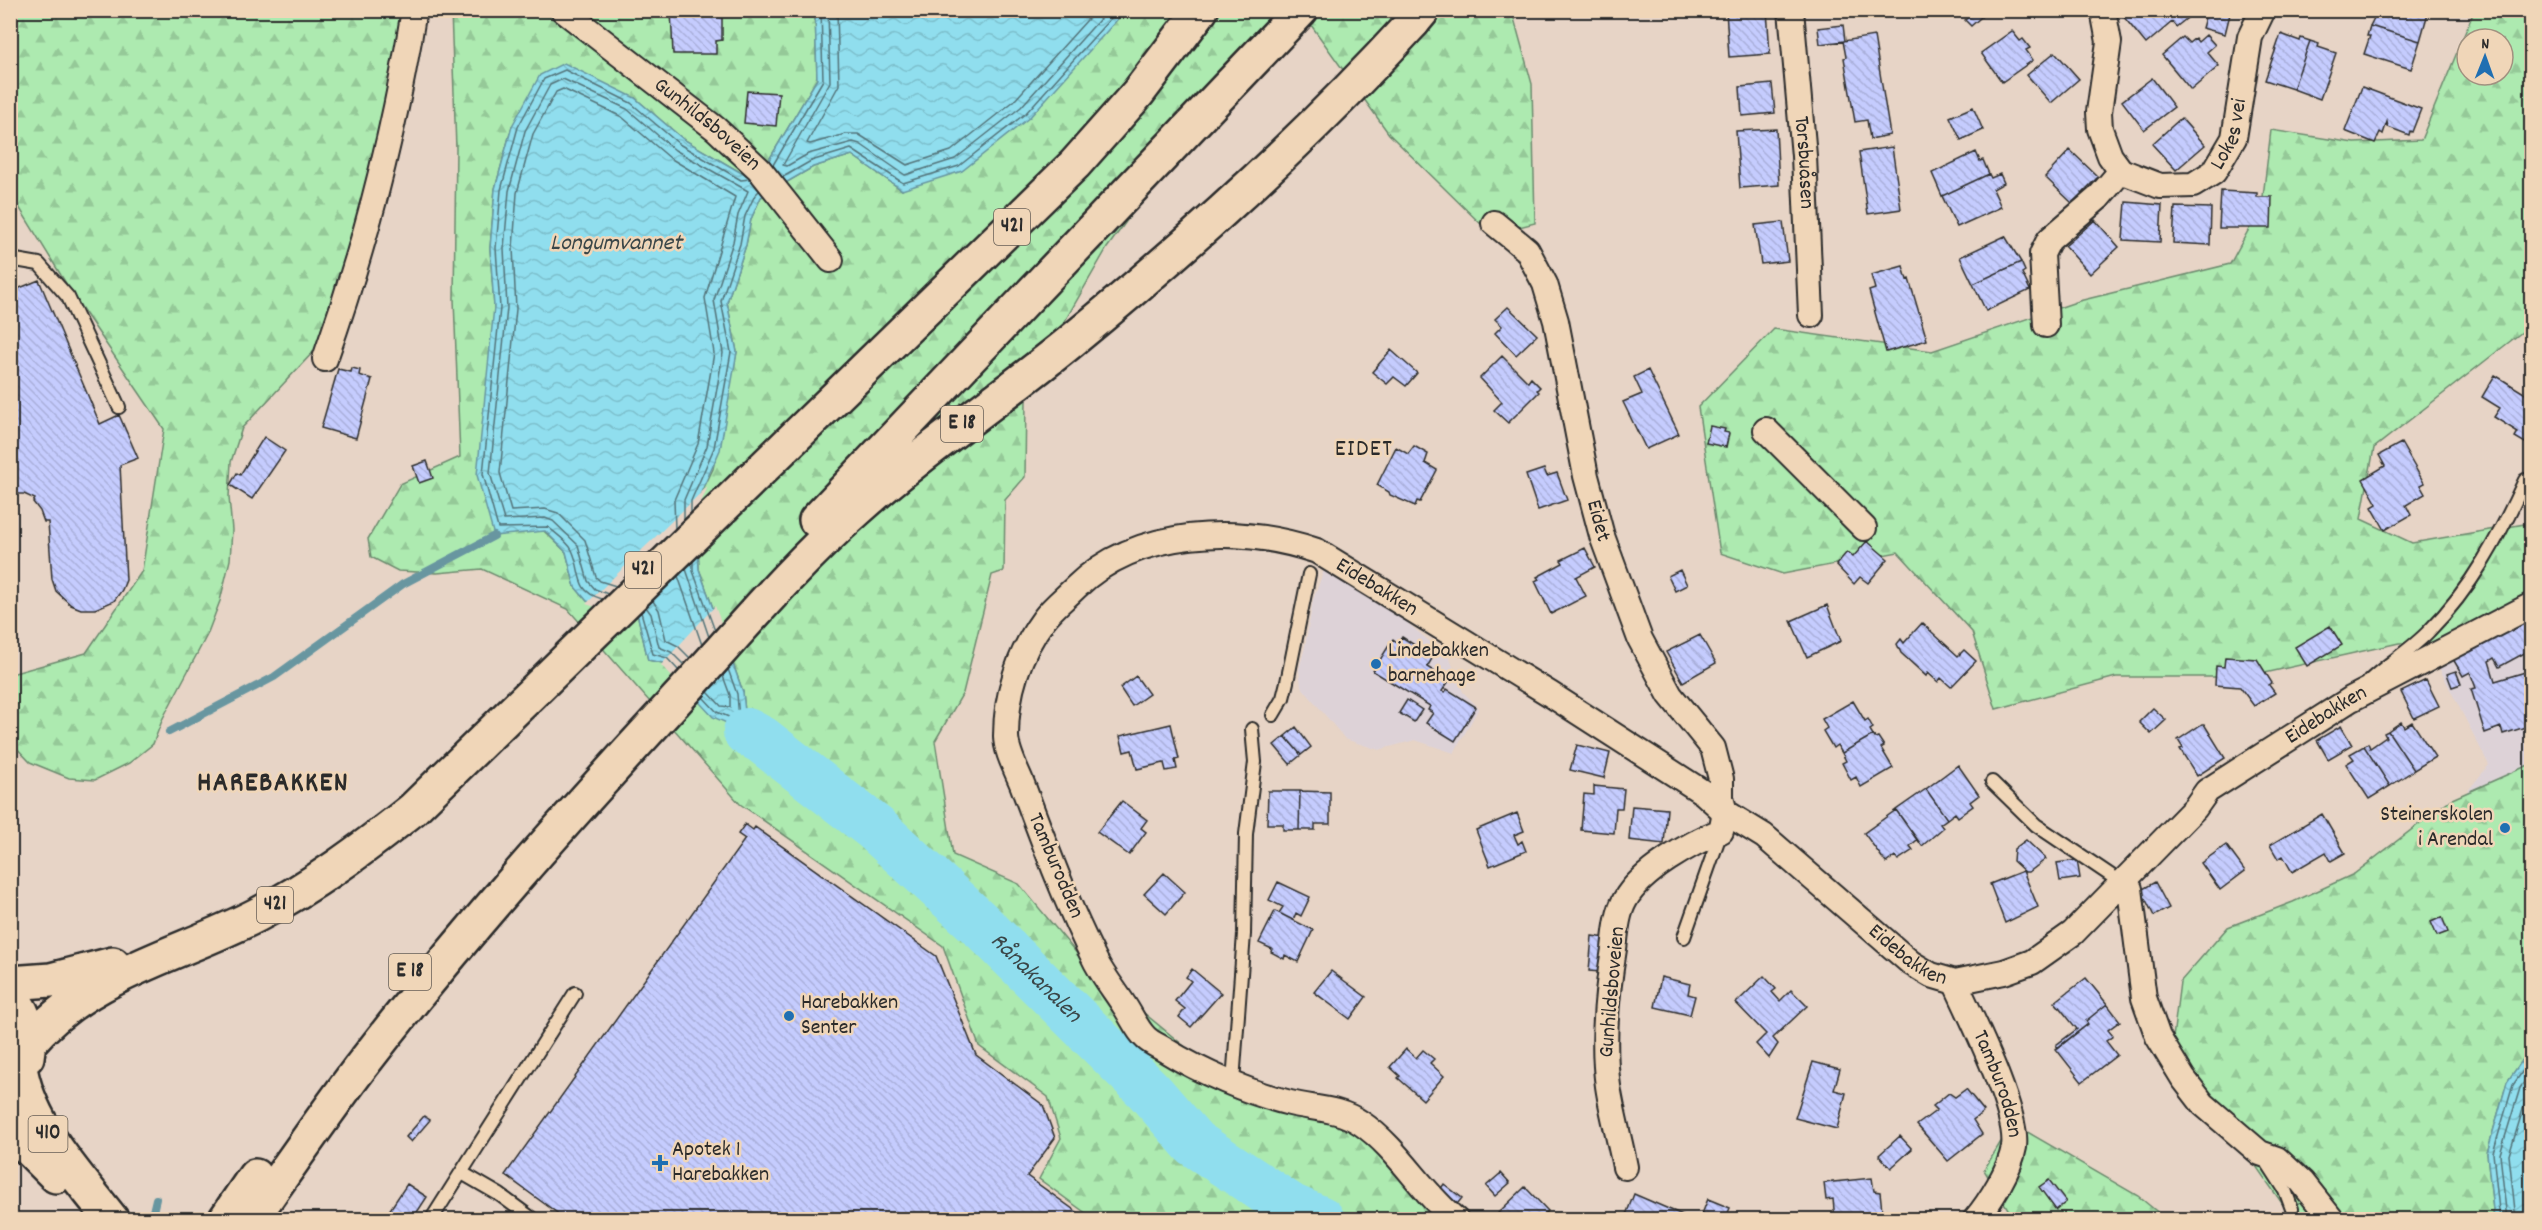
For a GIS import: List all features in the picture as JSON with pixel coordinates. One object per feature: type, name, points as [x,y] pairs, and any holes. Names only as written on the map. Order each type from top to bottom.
[{"type":"main road","name":"421","points":[[801,424],[1065,155],[1129,85],[1186,10]]},
{"type":"main road","name":"421","points":[[20,1068],[56,1015],[99,986],[257,915],[339,866],[412,810],[493,724],[801,424],[1075,164],[1138,93],[1201,10]]},
{"type":"main road","name":"E 18","points":[[225,1220],[284,1132],[344,1053],[441,935],[761,594],[909,420],[1301,10]]},
{"type":"main road","name":"E 18","points":[[761,594],[947,435],[1064,347],[1169,260],[1245,193],[1319,121],[1418,16]]},
{"type":"main road","name":"421","points":[[10,983],[51,980],[109,966],[195,931],[252,903],[306,872],[358,837],[493,724]]},
{"type":"main road","name":"E 18","points":[[251,1220],[359,1069],[620,746]]},
{"type":"main road","name":"410","points":[[10,995],[22,1012],[20,1068],[36,1115],[86,1204]]},
{"type":"main road","name":"410","points":[[10,1130],[86,1204],[112,1220]]},
{"type":"street","points":[[325,359],[345,302],[375,201],[403,82],[414,10]]},
{"type":"street","name":"Gunhildsboveien","points":[[563,10],[716,129],[759,169],[831,260]]},
{"type":"street","name":"Torsbuåsen","points":[[1791,10],[1804,156],[1811,315]]},
{"type":"street","points":[[2046,324],[2042,254],[2049,240],[2098,198],[2121,171],[2110,156],[2100,129],[2109,42],[2103,10]]},
{"type":"street","name":"Lokes vei","points":[[2121,171],[2160,186],[2193,185],[2214,172],[2234,138],[2250,38],[2263,10]]},
{"type":"street","name":"Eidet","points":[[1494,223],[1527,250],[1545,285],[1556,321],[1586,476],[1602,536],[1640,639],[1670,695],[1713,748],[1721,779],[1723,821]]},
{"type":"street","points":[[1766,430],[1864,528]]},
{"type":"street","name":"Tamburodden","points":[[1317,551],[1280,540],[1230,534],[1174,540],[1152,545],[1117,560],[1083,580],[1045,618],[1021,657],[1010,691],[1006,740],[1042,837],[1097,963],[1146,1038],[1188,1064],[1233,1082],[1290,1103],[1336,1111],[1361,1123],[1456,1220]]},
{"type":"street","name":"Eidebakken","points":[[1317,551],[1550,694],[1704,793],[1723,821],[1764,836],[1911,963],[1931,975],[1955,982],[2004,972],[2032,962],[2073,933],[2195,808],[2207,791],[2350,699],[2532,605]]},
{"type":"street","name":"Gunhildsboveien","points":[[1625,1167],[1608,1086],[1606,1056],[1610,970],[1618,921],[1625,901],[1636,884],[1723,821]]},
{"type":"street","points":[[2122,883],[2130,890],[2144,998],[2158,1038],[2183,1078],[2203,1104],[2260,1153],[2277,1159],[2302,1182],[2332,1220]]},
{"type":"street","name":"Tamburodden","points":[[1955,982],[1983,1041],[2012,1121],[2014,1146],[2000,1182],[1975,1220]]},
{"type":"lane","points":[[10,259],[39,264],[68,297],[119,407]]},
{"type":"lane","points":[[2350,699],[2382,669],[2428,633],[2454,604],[2495,544],[2525,480]]},
{"type":"lane","points":[[1273,715],[1283,698],[1309,574]]},
{"type":"lane","points":[[1233,1082],[1244,934],[1246,834],[1255,762],[1252,729]]},
{"type":"lane","points":[[1992,782],[2036,825],[2122,883]]},
{"type":"lane","points":[[1684,937],[1723,821]]},
{"type":"lane","points":[[431,1220],[462,1173],[482,1136],[533,1061],[575,993]]},
{"type":"lane","points":[[2260,1153],[2285,1190],[2292,1209]]},
{"type":"lane","points":[[462,1173],[500,1195],[534,1220]]},
{"type":"shaded area","name":"Lindebakken barnehage","points":[[1324,570],[1404,620],[1450,659],[1463,692],[1479,708],[1454,753],[1415,740],[1379,750],[1345,739],[1301,686],[1299,669],[1313,600]]},
{"type":"shaded area","name":"Steinerskolen i Arendal","points":[[2531,614],[2532,987],[2460,800],[2489,765],[2436,662]]},
{"type":"green space","points":[[11,11],[416,11],[339,290],[315,350],[242,428],[231,462],[230,560],[220,601],[207,635],[163,718],[153,744],[129,763],[95,780],[69,778],[30,762],[11,742],[11,674],[86,653],[142,571],[164,429],[75,298],[11,194]]},
{"type":"green space","points":[[451,11],[815,11],[817,79],[769,160],[745,175],[683,139],[635,98],[512,126],[495,189],[490,248],[494,307],[544,531],[566,552],[575,587],[587,601],[638,617],[648,660],[663,663],[747,732],[743,692],[699,569],[696,504],[713,469],[737,352],[727,302],[746,245],[751,219],[761,197],[813,167],[852,155],[902,190],[1125,11],[1300,11],[1200,119],[1107,248],[1039,366],[1026,398],[1025,477],[1005,500],[1004,571],[992,575],[963,693],[935,741],[953,855],[1019,884],[1089,968],[1211,1068],[1360,1118],[1456,1219],[1094,1219],[1039,1179],[1061,1138],[1048,1097],[979,1046],[943,946],[740,804],[568,609],[482,569],[437,573],[398,571],[371,557],[368,539],[400,484],[460,457],[454,299],[456,148]]},
{"type":"green space","points":[[1301,11],[1512,11],[1532,84],[1535,223],[1491,234],[1389,134]]},
{"type":"green space","points":[[2474,11],[2531,11],[2531,325],[2374,448],[2361,519],[2412,543],[2531,523],[2531,640],[2399,643],[2247,677],[2116,677],[1996,709],[1972,632],[1898,552],[1783,574],[1720,553],[1698,407],[1774,329],[1932,351],[2079,301],[2230,264],[2262,205],[2271,130],[2354,143],[2421,140],[2455,57],[2455,87],[2515,87],[2515,27],[2467,27]]},
{"type":"green space","points":[[2531,764],[2531,1048],[2507,1082],[2487,1153],[2494,1219],[2293,1219],[2172,1046],[2180,982],[2228,927],[2293,902],[2354,874],[2450,800]]},
{"type":"green space","points":[[2012,1123],[2138,1196],[2166,1219],[2014,1219],[1984,1170]]},
{"type":"water","name":"Longumvannet","points":[[815,11],[1125,11],[1030,117],[962,171],[902,190],[852,155],[813,167],[761,197],[751,219],[746,245],[727,302],[737,352],[720,450],[696,504],[699,569],[743,692],[747,732],[713,717],[663,663],[648,660],[638,617],[587,601],[575,587],[566,552],[545,531],[494,536],[477,475],[494,307],[490,248],[495,189],[512,126],[540,75],[564,63],[635,98],[683,139],[745,175],[769,160],[817,79]]},
{"type":"water","points":[[2531,1048],[2531,1219],[2494,1219],[2487,1153],[2507,1082]]},
{"type":"pier","points":[[708,486],[700,505],[701,548],[629,618],[586,604]]},
{"type":"pier","points":[[715,606],[733,655],[692,699],[661,665]]},
{"type":"building","points":[[671,10],[714,10],[714,16],[722,17],[722,40],[716,41],[716,54],[673,54]]},
{"type":"building","points":[[1726,10],[1767,10],[1770,54],[1729,57]]},
{"type":"building","points":[[1973,10],[1989,10],[1971,26],[1965,20],[1974,12]]},
{"type":"building","points":[[2129,10],[2187,10],[2191,15],[2176,27],[2172,22],[2146,44],[2123,16]]},
{"type":"building","points":[[2207,10],[2231,10],[2225,34],[2202,28]]},
{"type":"building","points":[[2378,10],[2419,10],[2428,13],[2420,41],[2370,26]]},
{"type":"building","points":[[1843,25],[1845,41],[1820,44],[1818,28]]},
{"type":"building","points":[[2370,26],[2420,41],[2411,69],[2364,54],[2370,36],[2367,36]]},
{"type":"building","points":[[2012,31],[2030,48],[2026,50],[2033,60],[2002,82],[1981,53]]},
{"type":"building","points":[[2281,34],[2300,41],[2301,38],[2310,41],[2293,89],[2265,80]]},
{"type":"building","points":[[2206,35],[2215,45],[2207,52],[2219,66],[2191,90],[2162,55],[2183,37],[2189,43],[2195,38],[2198,42]]},
{"type":"building","points":[[1874,36],[1890,135],[1870,139],[1867,120],[1855,122],[1843,41]]},
{"type":"building","points":[[2310,41],[2319,44],[2318,47],[2336,53],[2320,99],[2293,89]]},
{"type":"building","points":[[2055,52],[2079,79],[2051,103],[2027,75]]},
{"type":"building","points":[[2152,78],[2174,107],[2144,130],[2122,101]]},
{"type":"building","points":[[1772,84],[1775,113],[1742,116],[1740,87]]},
{"type":"building","points":[[2362,87],[2421,109],[2412,132],[2410,131],[2409,135],[2388,127],[2387,122],[2383,134],[2380,132],[2375,143],[2345,131]]},
{"type":"building","points":[[747,91],[779,93],[776,126],[744,123]]},
{"type":"building","points":[[1973,107],[1983,130],[1961,140],[1950,117]]},
{"type":"building","points":[[2181,118],[2205,145],[2176,170],[2152,144]]},
{"type":"building","points":[[1776,129],[1779,185],[1740,188],[1736,131]]},
{"type":"building","points":[[1892,147],[1901,209],[1868,214],[1859,152]]},
{"type":"building","points":[[2070,150],[2098,177],[2072,203],[2045,177]]},
{"type":"building","points":[[1976,152],[1980,161],[1983,160],[1989,174],[1942,196],[1932,173]]},
{"type":"building","points":[[1989,174],[1991,178],[2000,174],[2004,183],[1993,189],[2001,207],[1957,227],[1942,196]]},
{"type":"building","points":[[2221,191],[2257,193],[2257,197],[2272,197],[2271,228],[2219,228]]},
{"type":"building","points":[[2126,202],[2162,205],[2160,242],[2123,240]]},
{"type":"building","points":[[2175,207],[2211,208],[2210,245],[2173,243]]},
{"type":"building","points":[[2095,220],[2119,247],[2090,274],[2065,246]]},
{"type":"building","points":[[1783,222],[1788,261],[1761,264],[1755,225]]},
{"type":"building","points":[[2005,236],[2021,262],[1973,284],[1960,257]]},
{"type":"building","points":[[2021,262],[2025,271],[2022,273],[2030,290],[1986,311],[1973,284]]},
{"type":"building","points":[[1903,266],[1927,340],[1886,352],[1869,291],[1875,289],[1871,275]]},
{"type":"building","points":[[39,280],[100,424],[119,415],[138,458],[120,465],[126,580],[114,601],[95,609],[81,609],[71,605],[56,591],[52,579],[48,522],[44,522],[33,502],[35,499],[24,494],[10,494],[10,292]]},
{"type":"building","points":[[1508,307],[1537,335],[1516,355],[1495,333],[1502,326],[1495,319]]},
{"type":"building","points":[[1391,350],[1417,373],[1406,386],[1394,377],[1387,384],[1372,372]]},
{"type":"building","points":[[1502,356],[1528,382],[1531,378],[1540,387],[1537,390],[1539,392],[1508,423],[1494,410],[1502,402],[1480,378]]},
{"type":"building","points":[[352,368],[360,370],[359,375],[372,379],[356,438],[321,428],[338,369],[351,372]]},
{"type":"building","points":[[1648,370],[1679,434],[1646,449],[1623,402],[1642,394],[1634,377]]},
{"type":"building","points":[[2495,375],[2532,398],[2532,447],[2515,437],[2518,432],[2494,417],[2500,408],[2482,397]]},
{"type":"building","points":[[1710,426],[1725,429],[1724,432],[1729,433],[1726,447],[1706,443]]},
{"type":"building","points":[[264,437],[285,451],[252,499],[230,485],[237,473],[240,475]]},
{"type":"building","points":[[2401,443],[2424,483],[2420,485],[2425,494],[2406,505],[2411,515],[2385,530],[2372,507],[2377,504],[2363,479],[2385,466],[2379,455]]},
{"type":"building","points":[[1414,446],[1428,454],[1425,463],[1437,470],[1420,502],[1417,501],[1415,506],[1390,495],[1377,485],[1396,447],[1408,454]]},
{"type":"building","points":[[427,461],[433,478],[419,483],[413,466]]},
{"type":"building","points":[[1544,469],[1547,476],[1557,473],[1567,500],[1538,510],[1526,475]]},
{"type":"building","points":[[1867,541],[1888,559],[1868,583],[1860,577],[1854,584],[1836,565],[1847,552],[1853,557]]},
{"type":"building","points":[[1585,548],[1595,567],[1576,577],[1586,596],[1551,614],[1535,581],[1539,579],[1537,577],[1563,563],[1561,560]]},
{"type":"building","points":[[1680,570],[1687,585],[1675,591],[1668,576]]},
{"type":"building","points":[[1827,605],[1841,641],[1807,657],[1791,621]]},
{"type":"building","points":[[2527,618],[2532,626],[2532,649],[2499,667],[2494,658],[2489,661],[2495,681],[2532,670],[2532,725],[2503,734],[2501,727],[2485,733],[2471,689],[2476,688],[2470,672],[2463,676],[2453,659]]},
{"type":"building","points":[[1922,623],[1958,656],[1964,650],[1976,661],[1951,687],[1941,678],[1938,682],[1928,673],[1926,676],[1901,653],[1897,644],[1901,639],[1904,643]]},
{"type":"building","points":[[2330,626],[2342,645],[2307,666],[2295,647]]},
{"type":"building","points":[[1700,635],[1716,663],[1683,682],[1666,652]]},
{"type":"building","points":[[1402,637],[1433,657],[1427,667],[1449,681],[1442,691],[1445,692],[1447,689],[1476,707],[1455,741],[1426,723],[1433,713],[1428,710],[1430,706],[1373,671],[1393,639],[1398,643]]},
{"type":"building","points":[[2225,657],[2257,659],[2272,683],[2269,685],[2275,693],[2254,706],[2240,687],[2215,685],[2216,666],[2224,667]]},
{"type":"building","points":[[2456,671],[2461,684],[2452,687],[2447,674]]},
{"type":"building","points":[[1136,676],[1149,694],[1132,706],[1120,688]]},
{"type":"building","points":[[2426,680],[2439,706],[2414,718],[2401,692]]},
{"type":"building","points":[[1407,700],[1422,710],[1414,722],[1399,713]]},
{"type":"building","points":[[1853,701],[1865,721],[1868,719],[1873,728],[1870,730],[1873,735],[1842,753],[1837,745],[1833,748],[1823,731],[1827,728],[1822,719]]},
{"type":"building","points":[[2153,708],[2166,720],[2151,734],[2139,722]]},
{"type":"building","points":[[2401,722],[2404,727],[2412,722],[2435,757],[2414,770],[2388,731]]},
{"type":"building","points":[[1171,724],[1179,759],[1175,760],[1177,769],[1166,771],[1164,763],[1137,769],[1132,750],[1124,752],[1120,736]]},
{"type":"building","points":[[2202,724],[2225,758],[2197,776],[2180,749],[2183,748],[2178,740]]},
{"type":"building","points":[[2341,726],[2352,745],[2328,759],[2317,740]]},
{"type":"building","points":[[1296,727],[1311,747],[1301,755],[1285,736]]},
{"type":"building","points":[[2388,731],[2414,770],[2390,786],[2364,746],[2368,743],[2370,748],[2386,737],[2384,733]]},
{"type":"building","points":[[1873,735],[1875,738],[1878,737],[1884,746],[1881,748],[1893,768],[1861,787],[1856,777],[1851,780],[1842,763],[1846,761],[1842,753]]},
{"type":"building","points":[[1285,736],[1301,755],[1290,764],[1274,745]]},
{"type":"building","points":[[1577,745],[1610,753],[1604,778],[1570,770]]},
{"type":"building","points":[[2364,746],[2390,786],[2369,799],[2346,764],[2354,759],[2350,754]]},
{"type":"building","points":[[1958,765],[1979,795],[1970,802],[1973,806],[1958,817],[1955,813],[1947,819],[1926,789]]},
{"type":"building","points":[[1594,786],[1624,789],[1622,808],[1616,808],[1614,833],[1581,830],[1584,794],[1594,795]]},
{"type":"building","points":[[1926,789],[1947,819],[1940,824],[1943,828],[1922,846],[1896,810]]},
{"type":"building","points":[[1268,791],[1300,791],[1299,830],[1283,830],[1283,824],[1267,824]]},
{"type":"building","points":[[1300,791],[1330,792],[1330,824],[1315,824],[1315,830],[1299,830]]},
{"type":"building","points":[[1122,801],[1147,820],[1141,828],[1146,832],[1129,855],[1097,832]]},
{"type":"building","points":[[1632,806],[1667,809],[1664,844],[1629,840]]},
{"type":"building","points":[[1896,810],[1917,840],[1910,846],[1913,850],[1898,860],[1895,856],[1886,863],[1864,833]]},
{"type":"building","points":[[1517,813],[1524,831],[1514,835],[1518,844],[1522,841],[1526,851],[1490,866],[1476,830]]},
{"type":"building","points":[[2322,814],[2345,853],[2331,861],[2326,852],[2292,872],[2283,856],[2278,859],[2270,845]]},
{"type":"building","name":"Harebakken Senter","points":[[745,824],[753,830],[755,827],[936,956],[976,1055],[1043,1105],[1055,1138],[1027,1176],[1088,1220],[567,1220],[505,1175],[745,839],[738,834]]},
{"type":"building","points":[[2026,840],[2046,859],[2029,872],[2025,872],[2013,861],[2014,849]]},
{"type":"building","points":[[2226,845],[2245,871],[2220,890],[2201,863]]},
{"type":"building","points":[[2077,860],[2080,878],[2060,881],[2057,863]]},
{"type":"building","points":[[2023,871],[2038,907],[2005,923],[1990,884]]},
{"type":"building","points":[[1164,873],[1185,892],[1166,914],[1144,894]]},
{"type":"building","points":[[1278,882],[1310,897],[1301,916],[1296,913],[1293,920],[1279,913],[1283,907],[1269,900]]},
{"type":"building","points":[[2155,882],[2169,908],[2154,916],[2141,890]]},
{"type":"building","points":[[1275,911],[1313,930],[1298,962],[1285,955],[1284,959],[1271,952],[1272,949],[1259,943]]},
{"type":"building","points":[[2442,917],[2448,932],[2437,936],[2431,922]]},
{"type":"building","points":[[1592,936],[1606,938],[1601,972],[1589,971]]},
{"type":"building","points":[[1192,969],[1221,993],[1191,1027],[1179,1017],[1185,1009],[1175,1001],[1191,981],[1186,977]]},
{"type":"building","points":[[1331,971],[1366,997],[1350,1019],[1314,992]]},
{"type":"building","points":[[1764,976],[1776,989],[1772,992],[1780,1001],[1791,990],[1807,1006],[1773,1038],[1778,1044],[1769,1058],[1756,1044],[1766,1034],[1736,1003]]},
{"type":"building","points":[[1661,977],[1690,984],[1688,994],[1695,996],[1690,1015],[1655,1007]]},
{"type":"building","points":[[2086,978],[2107,1004],[2086,1021],[2088,1024],[2058,1048],[2056,1045],[2077,1029],[2055,1002]]},
{"type":"building","points":[[2107,1004],[2120,1021],[2108,1030],[2113,1036],[2106,1041],[2117,1055],[2082,1082],[2056,1049],[2088,1024],[2086,1021]]},
{"type":"building","points":[[1406,1049],[1416,1058],[1423,1050],[1434,1059],[1430,1063],[1444,1076],[1423,1100],[1398,1078],[1400,1076],[1390,1067]]},
{"type":"building","points":[[1813,1062],[1840,1069],[1834,1090],[1846,1093],[1837,1129],[1795,1118]]},
{"type":"building","points":[[1966,1089],[1984,1111],[1973,1120],[1982,1134],[1948,1161],[1917,1125],[1937,1110],[1933,1106],[1949,1093],[1955,1097]]},
{"type":"building","points":[[424,1116],[430,1120],[411,1142],[406,1137]]},
{"type":"building","points":[[1900,1136],[1912,1149],[1891,1168],[1879,1155]]},
{"type":"building","points":[[1501,1173],[1510,1183],[1495,1196],[1486,1186]]},
{"type":"building","points":[[1872,1178],[1874,1191],[1880,1192],[1883,1220],[1835,1220],[1833,1199],[1826,1200],[1824,1183]]},
{"type":"building","points":[[2049,1180],[2066,1202],[2056,1210],[2039,1187]]},
{"type":"building","points":[[407,1184],[427,1197],[412,1220],[390,1220],[385,1217]]},
{"type":"building","points":[[1444,1184],[1462,1198],[1454,1208],[1437,1194]]},
{"type":"building","points":[[1525,1187],[1548,1211],[1539,1220],[1505,1220],[1498,1213]]},
{"type":"building","points":[[1634,1194],[1694,1220],[1624,1220]]},
{"type":"building","points":[[1708,1199],[1730,1208],[1725,1220],[1717,1220],[1702,1214]]},
{"type":"waterway","points":[[169,732],[274,677],[403,584],[494,536]]},
{"type":"waterway","name":"Rånakanalen","points":[[747,732],[762,740],[875,828],[983,927],[1149,1091],[1194,1143],[1292,1208],[1321,1220]]},
{"type":"waterway","points":[[151,1220],[156,1199]]},
{"type":"place","name":"Lindebakken barnehage","points":[[1376,664]]},
{"type":"place","name":"Steinerskolen i Arendal","points":[[2505,828]]},
{"type":"place","name":"Harebakken Senter","points":[[789,1016]]},
{"type":"place","name":"Apotek 1 Harebakken","points":[[660,1163]]},
{"type":"district","name":"EIDET","points":[[1364,450]]},
{"type":"district","name":"HAREBAKKEN","points":[[273,785]]}]
